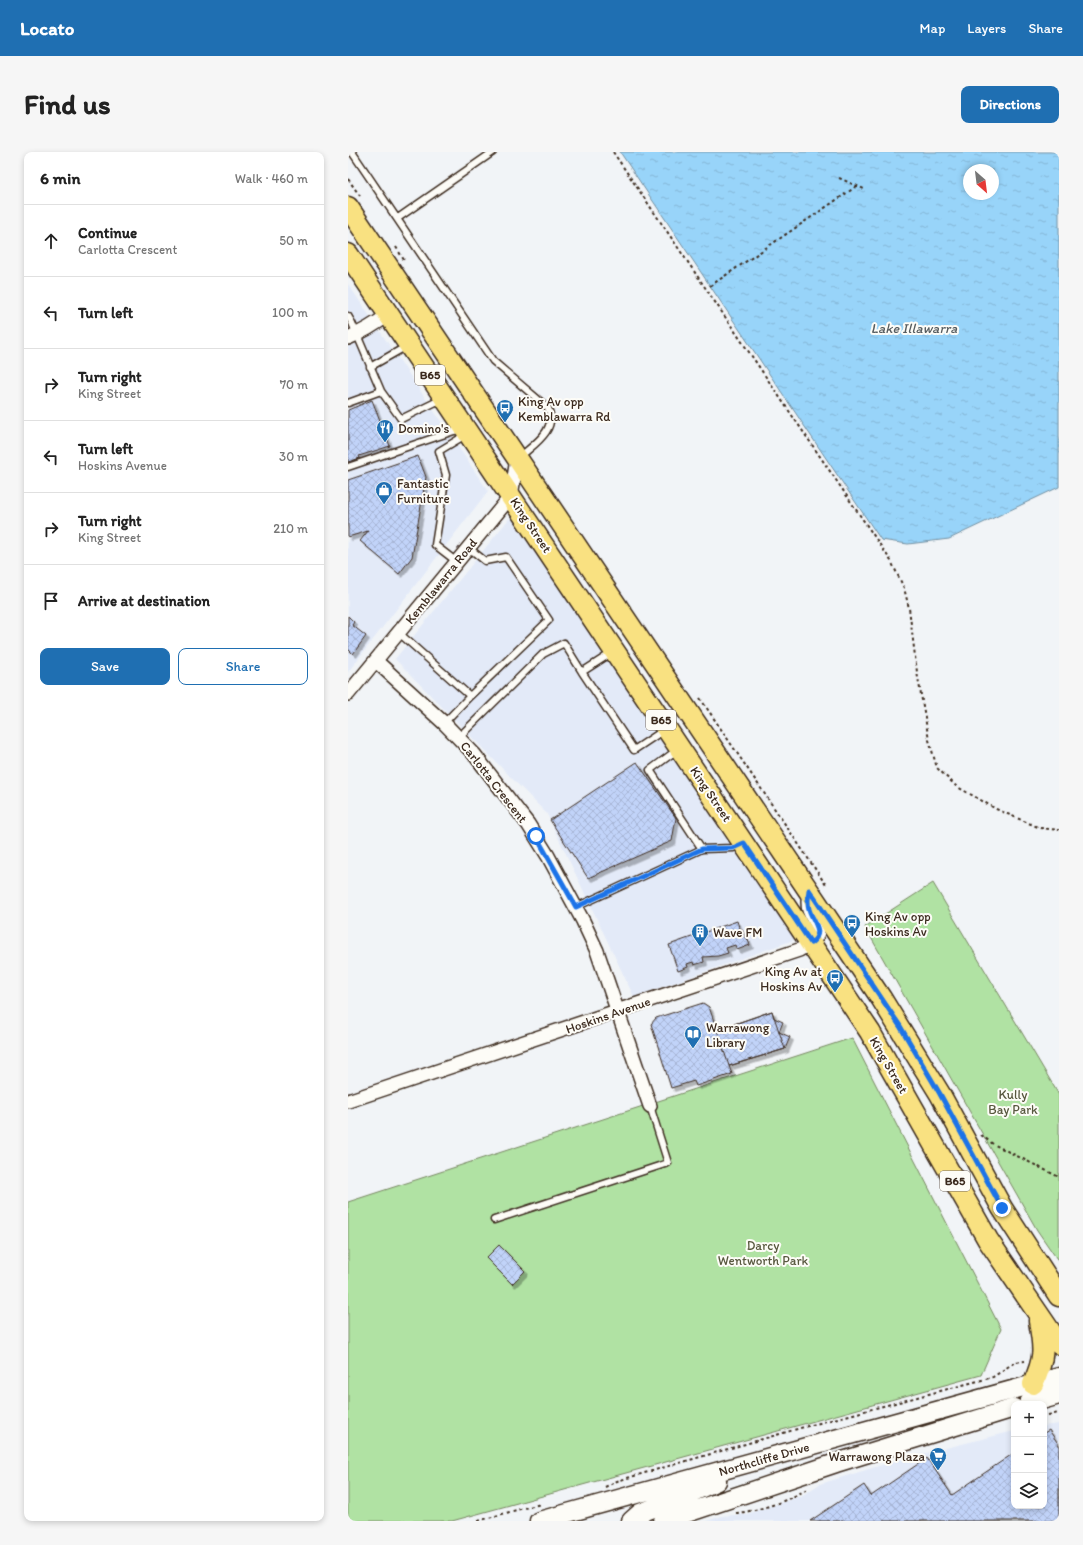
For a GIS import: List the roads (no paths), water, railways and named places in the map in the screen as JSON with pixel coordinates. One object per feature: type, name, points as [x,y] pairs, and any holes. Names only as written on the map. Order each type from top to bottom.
[{"type":"main road","name":"King Street","points":[[348,207],[900,1026],[940,1094],[1002,1208],[1059,1296]]},
{"type":"main road","name":"King Street","points":[[348,254],[410,344],[884,1054],[988,1240],[1059,1344]]},
{"type":"main road","points":[[1033,1384],[1044,1352],[1038,1315]]},
{"type":"main road","name":"Northcliffe Drive","points":[[540,1512],[749,1464],[824,1441],[1059,1377]]},
{"type":"main road","points":[[1038,1401],[1059,1395]]},
{"type":"main road","points":[[1047,1406],[1059,1405]]},
{"type":"main road","name":"Northcliffe Drive","points":[[663,1521],[865,1454],[1011,1409]]},
{"type":"main road","points":[[631,1521],[640,1513],[680,1498],[749,1464]]},
{"type":"street","points":[[352,336],[380,321],[389,314]]},
{"type":"street","points":[[511,496],[517,459]]},
{"type":"street","name":"Kemblawarra Road","points":[[348,694],[511,496]]},
{"type":"street","name":"Carlotta Crescent","points":[[376,661],[444,723],[484,765],[528,824],[548,856],[576,907],[597,950],[650,1106]]},
{"type":"street","points":[[809,890],[808,908],[818,926],[818,933],[814,942],[811,943]]},
{"type":"street","name":"Hoskins Avenue","points":[[348,1101],[799,950],[811,943]]},
{"type":"lane","points":[[352,152],[398,218],[493,361],[548,408],[552,416],[546,434],[517,459]]},
{"type":"lane","points":[[398,218],[493,152]]},
{"type":"lane","points":[[348,316],[352,336],[370,366],[380,391],[401,418],[445,397]]},
{"type":"lane","points":[[370,366],[410,344]]},
{"type":"lane","points":[[348,403],[380,391]]},
{"type":"lane","points":[[348,467],[454,431],[466,429]]},
{"type":"lane","points":[[457,562],[435,545],[446,476],[439,451],[459,439],[466,429]]},
{"type":"lane","points":[[444,723],[549,620],[506,557],[485,560],[468,548]]},
{"type":"lane","points":[[399,632],[470,696]]},
{"type":"lane","points":[[458,737],[543,654],[564,643],[634,750],[667,728]]},
{"type":"lane","points":[[582,672],[615,651]]},
{"type":"lane","points":[[680,748],[650,770],[702,849]]},
{"type":"lane","points":[[576,907],[702,849],[733,848],[744,843]]},
{"type":"lane","points":[[494,1220],[668,1162],[650,1106]]},
{"type":"water","name":"Lake Illawarra","points":[[620,152],[1059,152],[1059,487],[949,539],[908,544],[881,540]]},
{"type":"place","name":"King Av opp Kemblawarra Rd","points":[[505,423]]},
{"type":"place","name":"Domino's","points":[[385,443]]},
{"type":"place","name":"Fantastic Furniture","points":[[384,505]]},
{"type":"place","name":"King Av opp Hoskins Av","points":[[852,938]]},
{"type":"place","name":"Wave FM","points":[[700,947]]},
{"type":"place","name":"King Av at Hoskins Av","points":[[835,993]]},
{"type":"place","name":"Warrawong Library","points":[[693,1049]]},
{"type":"place","name":"Warrawong Plaza","points":[[938,1471]]},
{"type":"park label","name":"Kully Bay Park","points":[[1013,1102]]},
{"type":"park label","name":"Darcy Wentworth Park","points":[[763,1252]]}]
